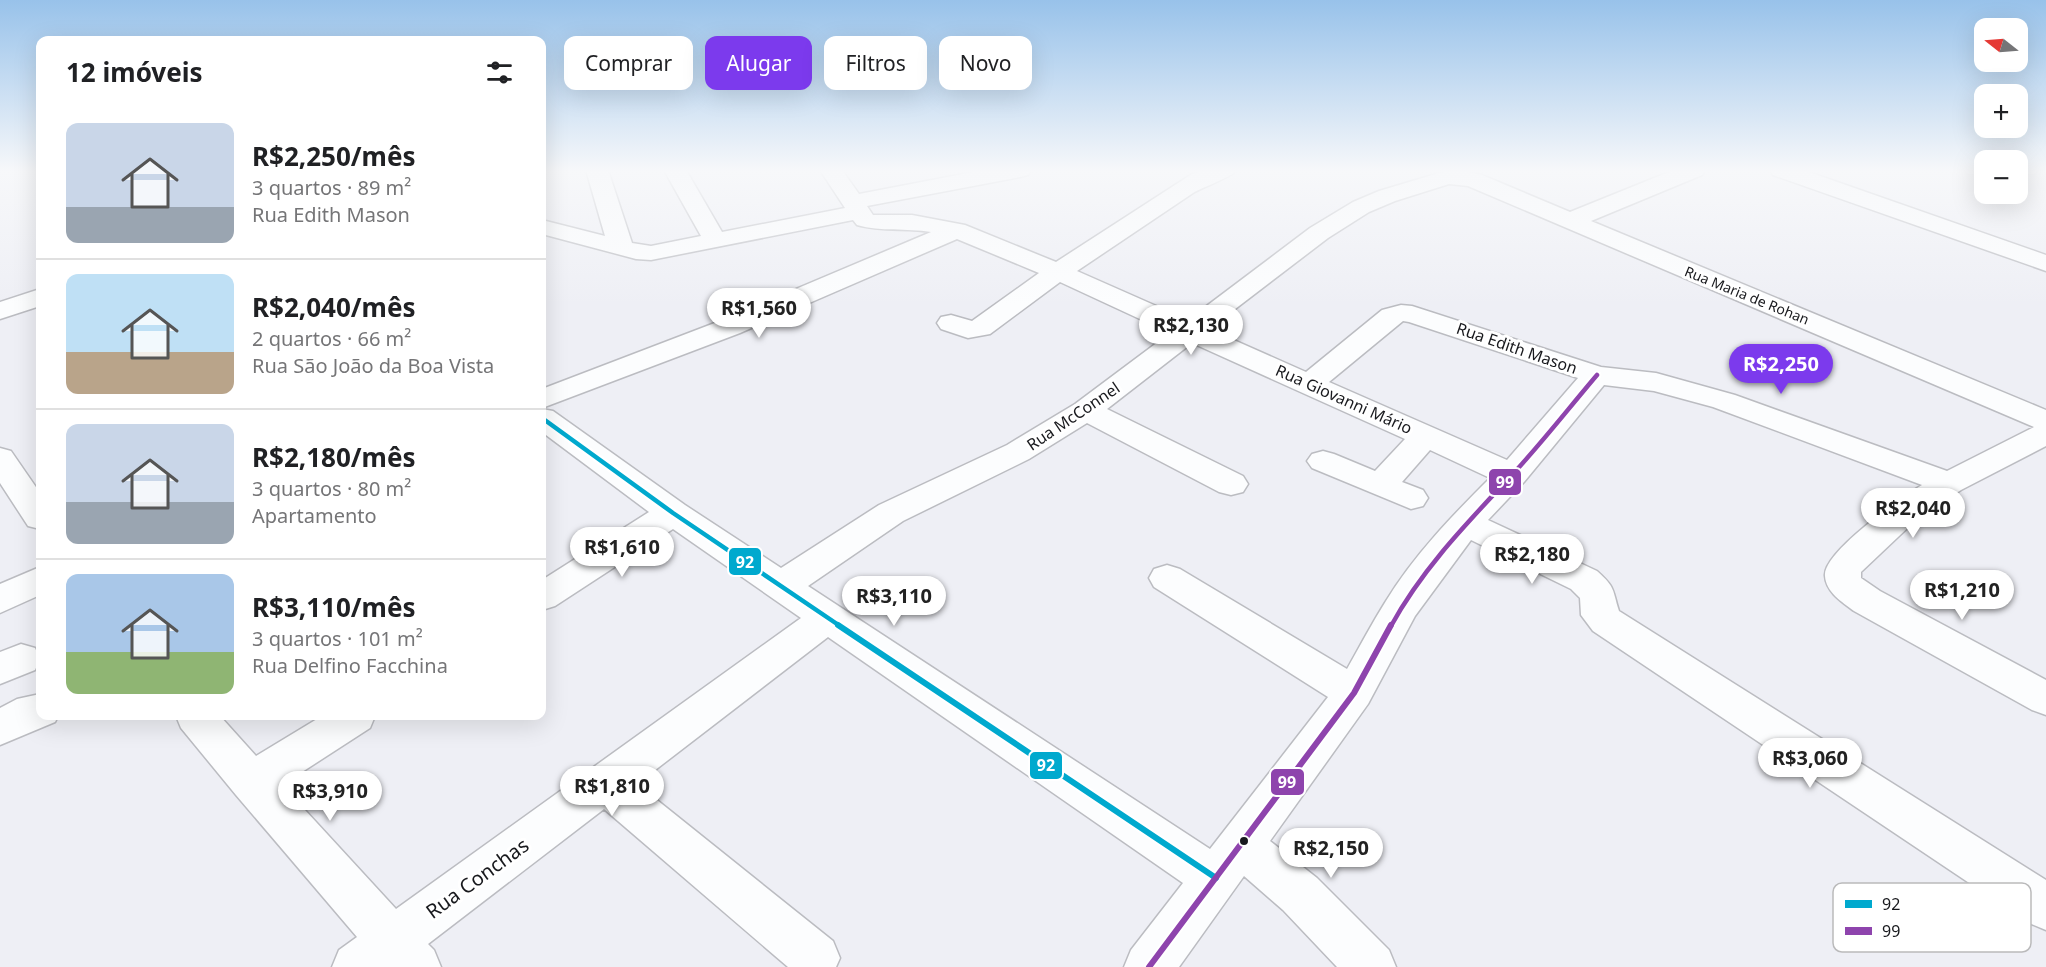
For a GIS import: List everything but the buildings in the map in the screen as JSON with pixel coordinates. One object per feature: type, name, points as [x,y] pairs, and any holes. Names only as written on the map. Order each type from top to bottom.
[{"type":"street","points":[[611,215],[621,248]]},
{"type":"street","points":[[701,215],[715,240]]},
{"type":"street","points":[[546,228],[621,248],[651,253],[846,215]]},
{"type":"street","name":"Rua Giovanni Mário","points":[[878,215],[957,230],[1310,383],[1512,475]]},
{"type":"street","points":[[951,323],[968,330],[977,330],[1058,272],[1144,215]]},
{"type":"street","name":"Rua McConnel","points":[[781,586],[891,513],[1018,452],[1086,410],[1319,233],[1348,215]]},
{"type":"street","name":"Rua Maria de Rohan","points":[[1555,215],[1852,338],[2045,432]]},
{"type":"street","points":[[1569,221],[1583,215]]},
{"type":"street","points":[[1910,215],[2046,263]]},
{"type":"street","points":[[546,397],[730,327],[957,230]]},
{"type":"street","points":[[0,311],[36,298]]},
{"type":"street","name":"Rua Edith Mason","points":[[1310,383],[1392,316],[1401,313],[1429,319],[1597,375],[1656,382],[1724,401],[1949,483]]},
{"type":"street","points":[[1149,967],[1354,693],[1400,609],[1465,523],[1512,475],[1597,375]]},
{"type":"street","points":[[1086,410],[1231,484]]},
{"type":"street","points":[[546,421],[673,513],[1167,848],[1229,862],[1300,894],[1371,967]]},
{"type":"street","points":[[2045,432],[1949,483],[1904,512],[1844,566],[1842,579],[1846,586],[1867,601],[2046,699]]},
{"type":"street","points":[[1381,484],[1426,435]]},
{"type":"street","points":[[0,458],[36,512]]},
{"type":"street","points":[[1323,461],[1412,498]]},
{"type":"street","points":[[546,594],[673,513]]},
{"type":"street","points":[[1465,523],[1584,580],[1598,593],[1600,615],[1606,621],[2009,883]]},
{"type":"street","points":[[1167,578],[1354,693]]},
{"type":"street","points":[[0,600],[36,582]]},
{"type":"street","name":"Rua Conchas","points":[[357,967],[405,953],[605,784],[829,617]]},
{"type":"street","points":[[0,728],[36,710]]},
{"type":"street","points":[[199,720],[250,782],[405,953]]},
{"type":"street","points":[[250,782],[349,720]]},
{"type":"street","points":[[605,784],[815,958]]},
{"type":"street","points":[[2031,897],[2046,907]]},
{"type":"transit line","name":"99","points":[[1149,967],[1354,693],[1400,609],[1421,579],[1465,523],[1512,475],[1597,375]]},
{"type":"transit line","name":"92","points":[[546,421],[673,513],[1216,878]]}]
